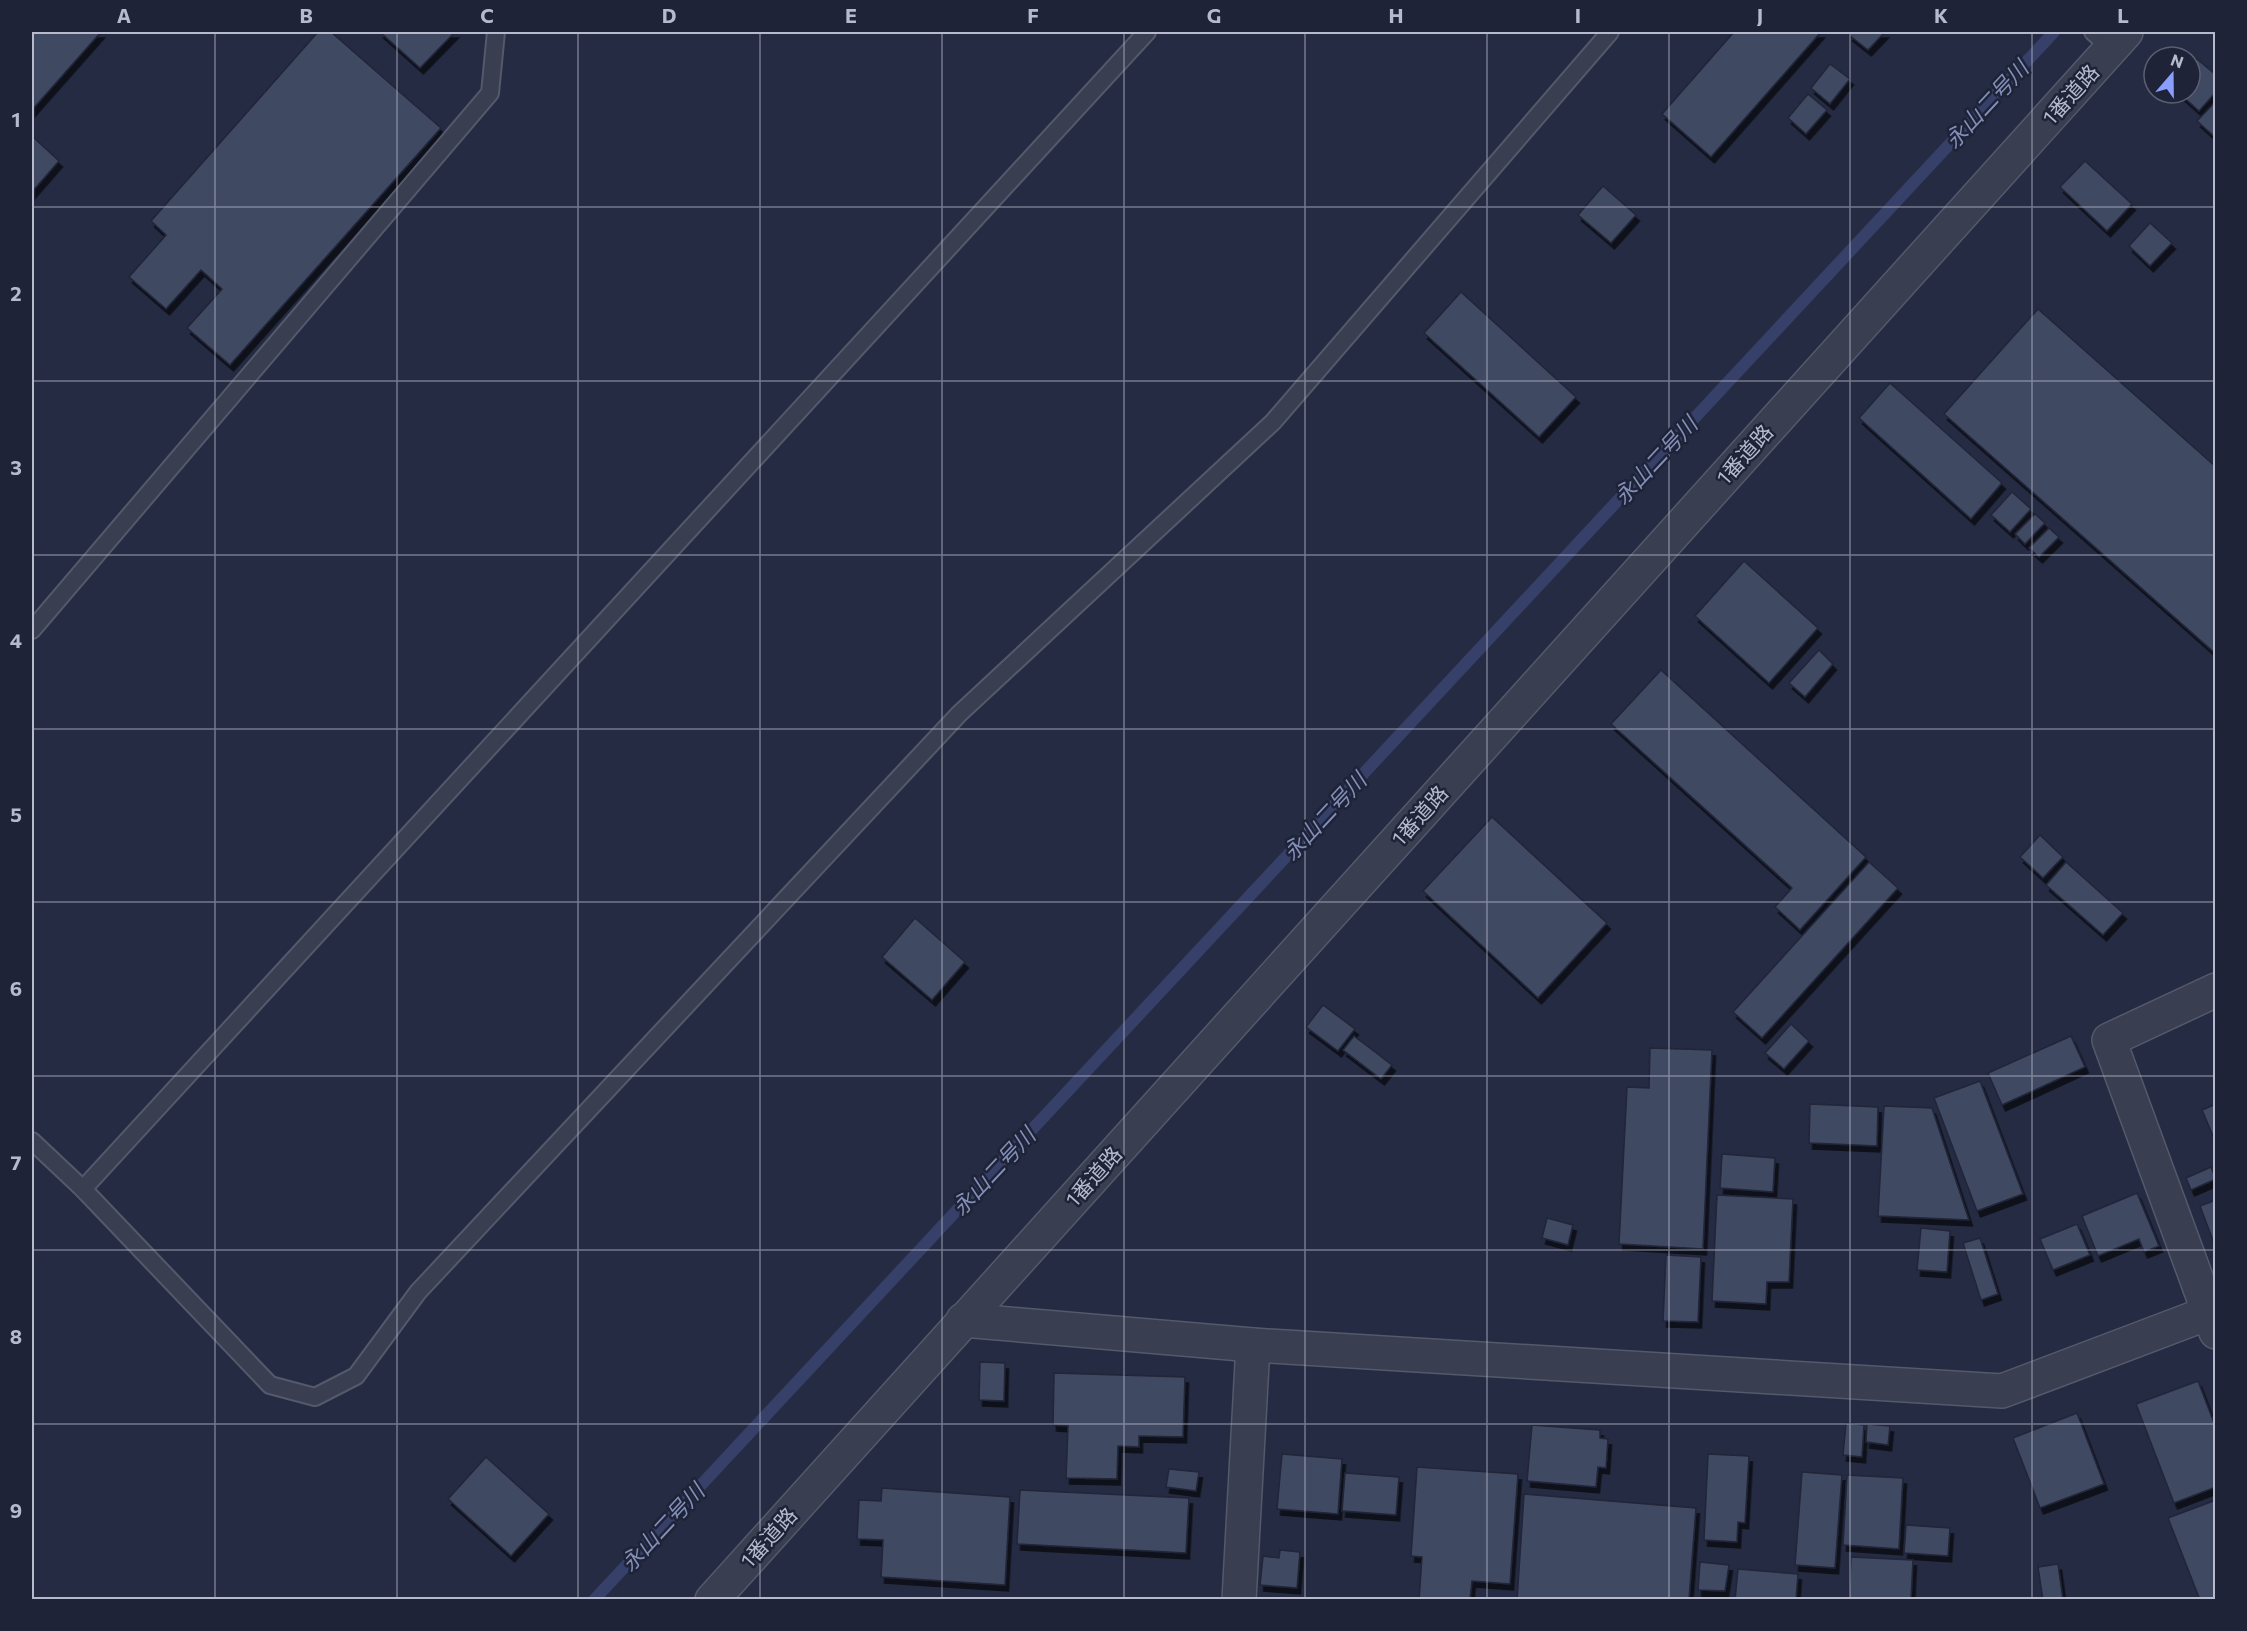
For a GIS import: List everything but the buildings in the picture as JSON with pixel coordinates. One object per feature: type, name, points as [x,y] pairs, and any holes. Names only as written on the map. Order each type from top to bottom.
[{"type":"street","name":"1番道路","points":[[712,1599],[2110,37]]},
{"type":"street","points":[[963,1320],[1253,1345],[2002,1390],[2213,1318],[2109,1040],[2216,990]]},
{"type":"street","points":[[1239,1599],[1253,1345]]},
{"type":"lane","points":[[32,630],[490,93],[496,32]]},
{"type":"lane","points":[[83,1189],[1147,32]]},
{"type":"lane","points":[[32,1141],[83,1189],[270,1386],[315,1397],[356,1376],[418,1292],[959,714],[1273,422],[1610,32]]},
{"type":"waterway","name":"永山二号川","points":[[594,1600],[2054,32]]}]
